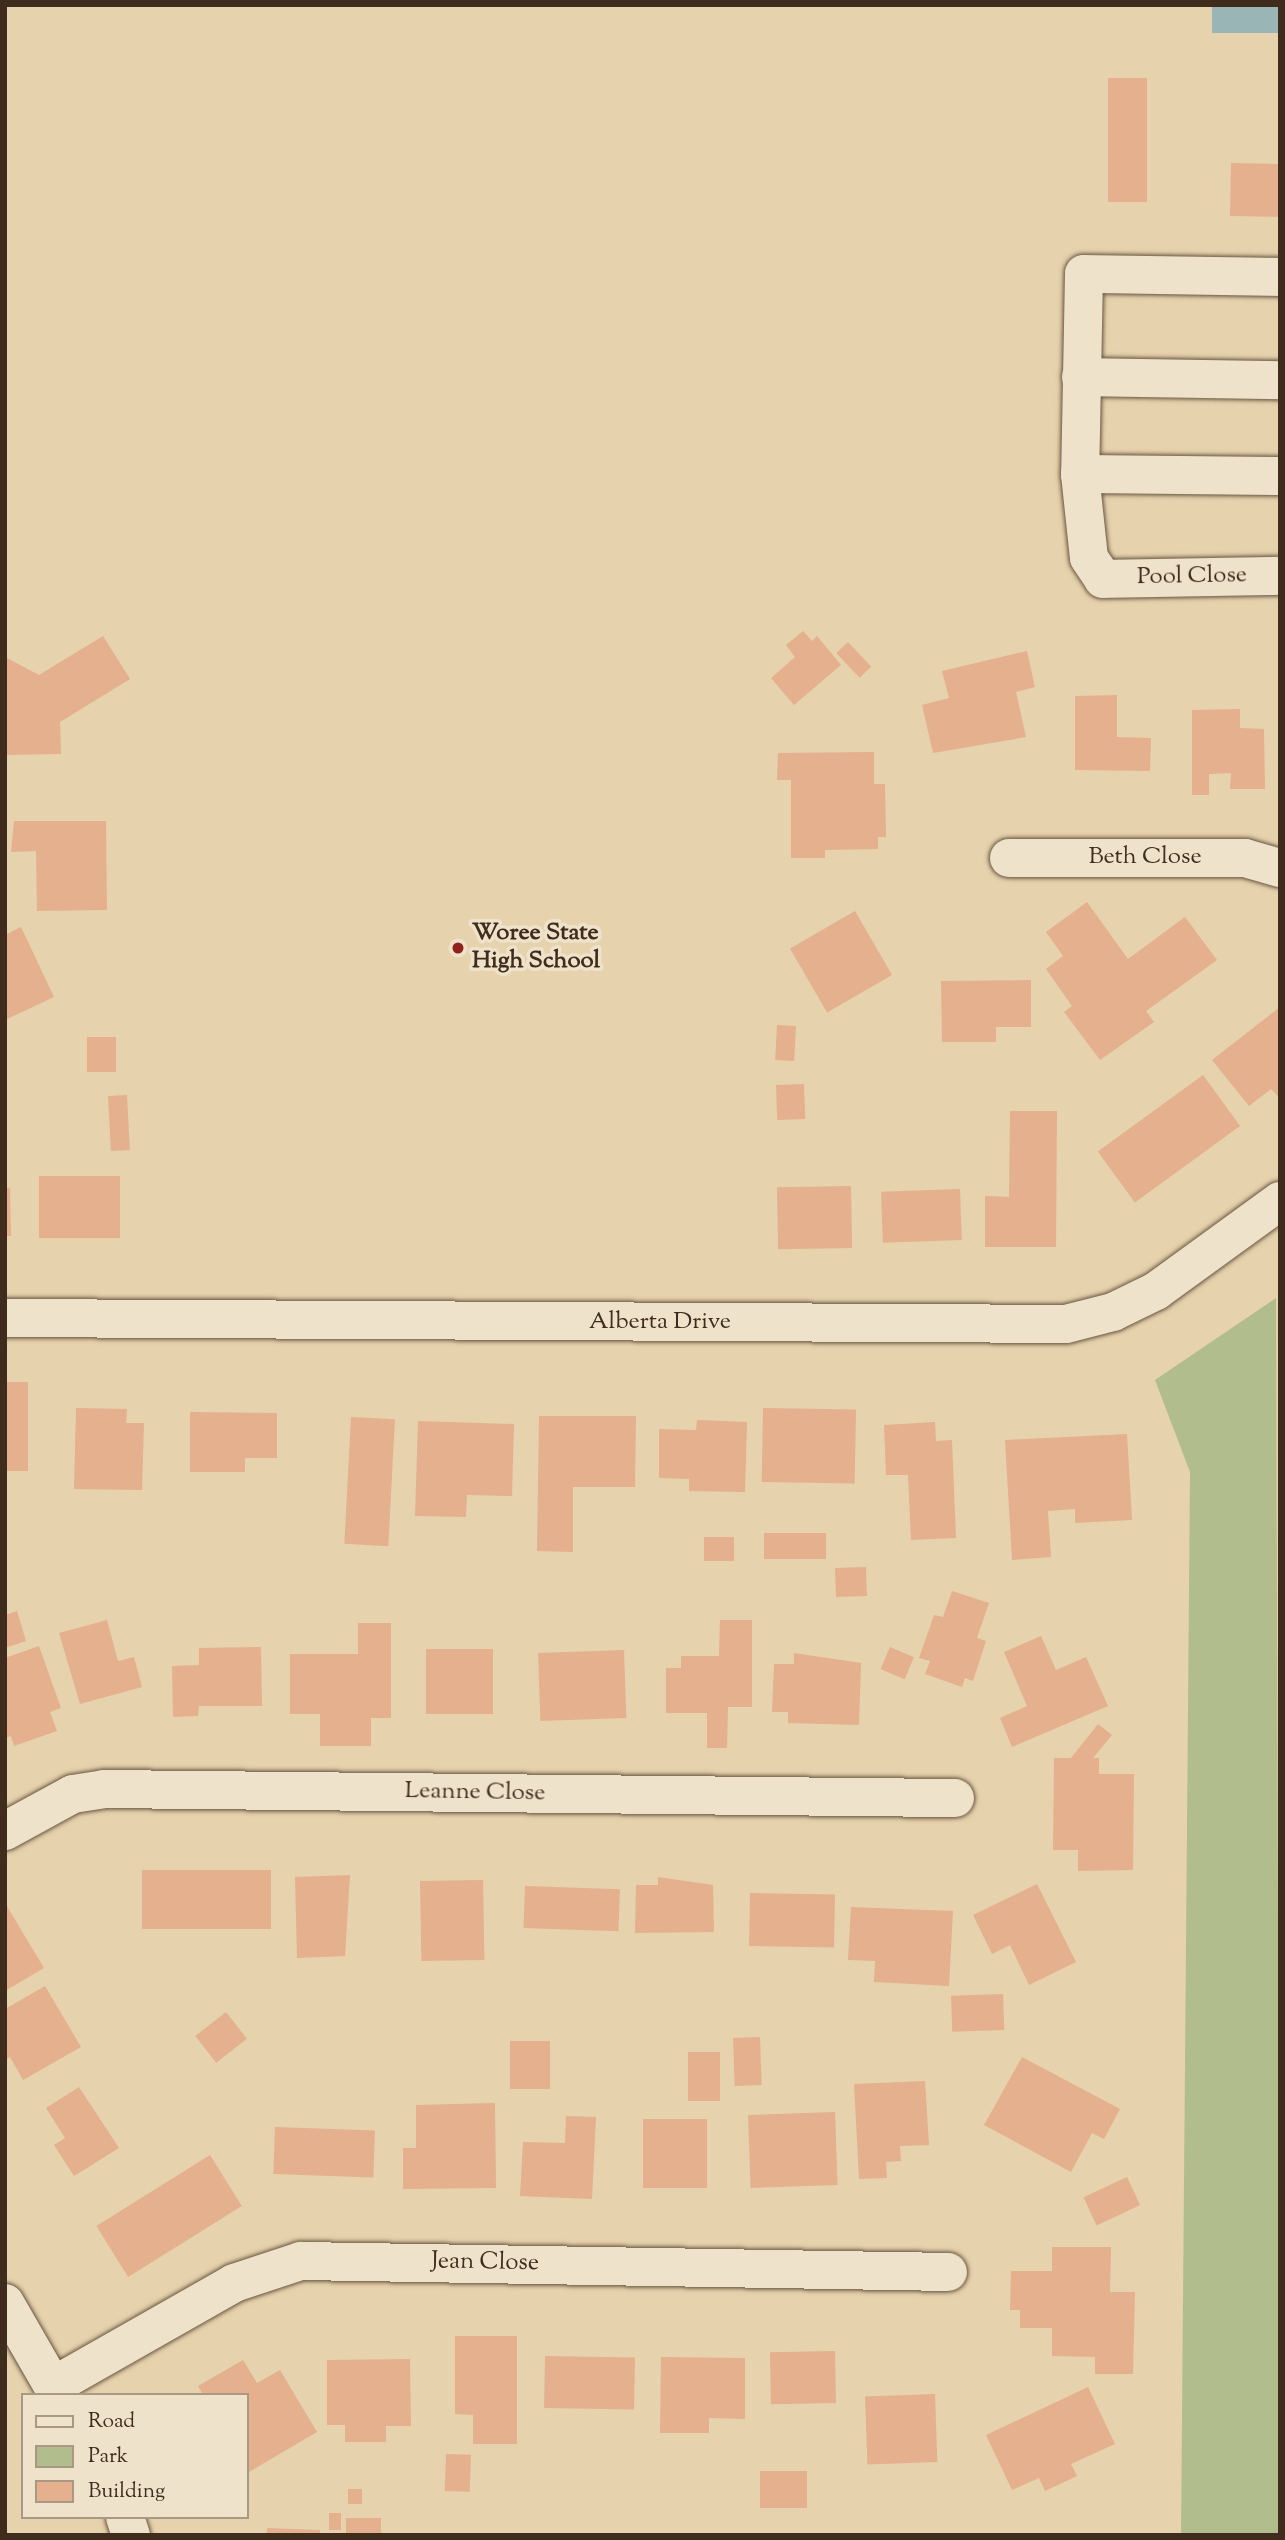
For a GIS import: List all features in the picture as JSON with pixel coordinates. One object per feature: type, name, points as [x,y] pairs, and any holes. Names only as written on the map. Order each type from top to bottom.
[{"type":"street","points":[[1280,277],[1084,274],[1080,474],[1280,476]]},
{"type":"street","points":[[1081,377],[1280,380]]},
{"type":"street","name":"Pool Close","points":[[1080,474],[1089,558],[1103,579],[1280,576]]},
{"type":"street","name":"Beth Close","points":[[1009,858],[1245,858],[1280,868]]},
{"type":"street","name":"Alberta Drive","points":[[5,1318],[1066,1324],[1113,1312],[1156,1291],[1280,1201]]},
{"type":"street","name":"Leanne Close","points":[[5,1831],[73,1794],[104,1789],[955,1798]]},
{"type":"street","name":"Jean Close","points":[[56,2390],[234,2283],[301,2261],[948,2272]]},
{"type":"street","points":[[5,2303],[56,2390]]},
{"type":"green space","points":[[1276,1298],[1280,2535],[1181,2535],[1190,1472],[1155,1380]]},
{"type":"water","points":[[1212,5],[1280,5],[1280,33],[1212,33]]},
{"type":"building","points":[[1108,78],[1147,78],[1147,202],[1108,202]]},
{"type":"building","points":[[1231,163],[1280,164],[1279,217],[1230,216]]},
{"type":"building","points":[[803,631],[812,641],[817,636],[841,665],[794,705],[771,678],[795,657],[786,645]]},
{"type":"building","points":[[103,636],[130,679],[60,722],[61,754],[5,755],[5,657],[39,675]]},
{"type":"building","points":[[848,642],[871,667],[859,678],[836,653]]},
{"type":"building","points":[[1027,651],[1035,687],[1016,692],[1026,737],[933,753],[922,705],[949,698],[942,671]]},
{"type":"building","points":[[1117,695],[1117,737],[1151,738],[1150,771],[1075,770],[1075,696]]},
{"type":"building","points":[[1240,709],[1240,728],[1264,729],[1265,789],[1230,789],[1231,773],[1209,774],[1209,795],[1192,795],[1192,710]]},
{"type":"building","points":[[874,752],[874,784],[885,784],[886,837],[878,837],[878,849],[825,850],[825,858],[791,858],[791,780],[777,780],[778,753]]},
{"type":"building","points":[[14,821],[106,821],[107,910],[37,911],[36,851],[11,852]]},
{"type":"building","points":[[1087,902],[1128,959],[1185,917],[1217,960],[1146,1011],[1154,1022],[1100,1060],[1064,1012],[1072,1006],[1046,969],[1063,956],[1046,932]]},
{"type":"building","points":[[855,911],[892,975],[827,1013],[790,948]]},
{"type":"building","points":[[21,927],[54,997],[5,1020],[5,935]]},
{"type":"building","points":[[1031,980],[1031,1027],[996,1027],[996,1042],[942,1042],[941,981]]},
{"type":"building","points":[[1280,1007],[1280,1098],[1271,1089],[1249,1106],[1212,1060]]},
{"type":"building","points":[[777,1025],[796,1026],[794,1061],[775,1060]]},
{"type":"building","points":[[87,1037],[116,1037],[116,1072],[87,1072]]},
{"type":"building","points":[[1203,1075],[1240,1126],[1135,1202],[1098,1151]]},
{"type":"building","points":[[804,1084],[805,1119],[777,1120],[776,1085]]},
{"type":"building","points":[[127,1095],[130,1150],[111,1151],[108,1096]]},
{"type":"building","points":[[1010,1111],[1057,1111],[1056,1247],[985,1247],[985,1196],[1009,1197]]},
{"type":"building","points":[[39,1176],[120,1176],[120,1238],[39,1238]]},
{"type":"building","points":[[851,1186],[852,1248],[778,1249],[777,1187]]},
{"type":"building","points":[[5,1188],[10,1188],[11,1236],[5,1236]]},
{"type":"building","points":[[960,1189],[962,1240],[883,1243],[881,1192]]},
{"type":"building","points":[[5,1382],[28,1382],[28,1471],[5,1471]]},
{"type":"building","points":[[76,1408],[127,1409],[126,1423],[144,1423],[142,1490],[74,1489]]},
{"type":"building","points":[[763,1408],[856,1410],[855,1484],[762,1482]]},
{"type":"building","points":[[190,1412],[277,1413],[277,1458],[245,1458],[245,1472],[190,1472]]},
{"type":"building","points":[[539,1416],[636,1416],[635,1487],[573,1487],[573,1552],[537,1551]]},
{"type":"building","points":[[351,1417],[395,1419],[388,1546],[344,1544]]},
{"type":"building","points":[[697,1420],[747,1422],[745,1492],[689,1491],[689,1479],[659,1478],[659,1429],[696,1430]]},
{"type":"building","points":[[418,1421],[514,1424],[512,1496],[467,1495],[466,1517],[415,1516]]},
{"type":"building","points":[[935,1422],[936,1441],[952,1440],[956,1538],[911,1540],[908,1475],[886,1475],[884,1425]]},
{"type":"building","points":[[1127,1434],[1132,1520],[1075,1523],[1075,1509],[1048,1511],[1051,1557],[1012,1560],[1005,1440]]},
{"type":"building","points":[[764,1533],[826,1533],[826,1559],[764,1559]]},
{"type":"building","points":[[704,1537],[734,1537],[734,1561],[704,1561]]},
{"type":"building","points":[[866,1567],[867,1596],[836,1597],[835,1568]]},
{"type":"building","points":[[952,1591],[989,1603],[977,1638],[986,1641],[973,1681],[965,1678],[962,1687],[925,1674],[930,1661],[919,1658],[934,1615],[943,1617]]},
{"type":"building","points":[[17,1611],[26,1641],[5,1648],[5,1615]]},
{"type":"building","points":[[107,1620],[118,1661],[134,1657],[142,1687],[80,1704],[59,1633]]},
{"type":"building","points":[[720,1620],[752,1620],[752,1707],[728,1707],[727,1748],[707,1748],[707,1713],[666,1713],[666,1668],[681,1668],[681,1656],[719,1656]]},
{"type":"building","points":[[358,1623],[391,1623],[391,1718],[371,1718],[371,1746],[320,1746],[320,1714],[290,1714],[290,1654],[358,1654]]},
{"type":"building","points":[[1041,1636],[1056,1670],[1086,1657],[1108,1706],[1012,1747],[1000,1718],[1027,1706],[1004,1652]]},
{"type":"building","points":[[39,1646],[61,1708],[50,1712],[57,1731],[14,1746],[11,1736],[5,1738],[5,1658]]},
{"type":"building","points":[[261,1647],[262,1706],[199,1706],[198,1716],[173,1717],[172,1666],[199,1665],[199,1648]]},
{"type":"building","points":[[890,1647],[914,1657],[905,1679],[881,1669]]},
{"type":"building","points":[[426,1649],[493,1649],[493,1714],[426,1714]]},
{"type":"building","points":[[624,1650],[626,1718],[540,1721],[538,1653]]},
{"type":"building","points":[[794,1653],[861,1663],[859,1725],[788,1723],[788,1712],[772,1712],[774,1664],[794,1664]]},
{"type":"building","points":[[1098,1724],[1112,1735],[1093,1758],[1099,1758],[1099,1774],[1134,1774],[1133,1870],[1078,1871],[1078,1850],[1053,1850],[1054,1758],[1071,1758]]},
{"type":"building","points":[[142,1870],[271,1870],[271,1929],[142,1929]]},
{"type":"building","points":[[350,1875],[345,1956],[297,1958],[295,1877]]},
{"type":"building","points":[[658,1877],[713,1885],[714,1932],[635,1933],[636,1885],[658,1885]]},
{"type":"building","points":[[483,1880],[484,1960],[421,1961],[420,1881]]},
{"type":"building","points":[[1037,1884],[1076,1962],[1029,1985],[1010,1945],[992,1954],[973,1915]]},
{"type":"building","points":[[525,1886],[620,1889],[618,1931],[524,1928]]},
{"type":"building","points":[[750,1893],[835,1894],[834,1947],[749,1946]]},
{"type":"building","points":[[5,1903],[44,1968],[5,1991]]},
{"type":"building","points":[[851,1907],[953,1911],[949,1986],[874,1982],[875,1961],[848,1960]]},
{"type":"building","points":[[45,1986],[81,2047],[23,2080],[10,2057],[5,2060],[5,2009]]},
{"type":"building","points":[[1003,1994],[1004,2030],[952,2032],[951,1996]]},
{"type":"building","points":[[226,2012],[247,2039],[216,2063],[195,2036]]},
{"type":"building","points":[[760,2037],[762,2085],[735,2086],[733,2038]]},
{"type":"building","points":[[510,2041],[550,2041],[550,2089],[510,2089]]},
{"type":"building","points":[[688,2052],[720,2052],[720,2101],[688,2101]]},
{"type":"building","points":[[1022,2057],[1120,2109],[1104,2139],[1092,2133],[1071,2172],[984,2125]]},
{"type":"building","points":[[925,2081],[929,2145],[900,2146],[901,2161],[886,2162],[887,2178],[859,2179],[854,2084]]},
{"type":"building","points":[[79,2087],[119,2148],[74,2176],[54,2145],[65,2138],[46,2108]]},
{"type":"building","points":[[495,2103],[496,2188],[403,2189],[403,2148],[416,2148],[416,2105]]},
{"type":"building","points":[[835,2112],[838,2185],[751,2188],[748,2115]]},
{"type":"building","points":[[566,2116],[596,2117],[592,2199],[520,2196],[523,2142],[565,2143]]},
{"type":"building","points":[[643,2119],[707,2119],[707,2188],[643,2188]]},
{"type":"building","points":[[275,2127],[375,2130],[373,2177],[273,2174]]},
{"type":"building","points":[[210,2155],[242,2206],[128,2277],[96,2226]]},
{"type":"building","points":[[1127,2177],[1140,2205],[1097,2225],[1083,2197]]},
{"type":"building","points":[[1052,2247],[1111,2247],[1110,2292],[1135,2292],[1133,2374],[1095,2374],[1095,2357],[1052,2356],[1052,2328],[1020,2328],[1020,2310],[1010,2310],[1011,2271],[1052,2271]]},
{"type":"building","points":[[455,2336],[517,2336],[517,2444],[473,2444],[473,2415],[455,2414]]},
{"type":"building","points":[[835,2351],[836,2403],[771,2404],[770,2352]]},
{"type":"building","points":[[545,2356],[635,2358],[634,2410],[544,2408]]},
{"type":"building","points":[[661,2357],[745,2358],[745,2419],[709,2418],[709,2433],[660,2433]]},
{"type":"building","points":[[410,2359],[411,2426],[386,2426],[386,2442],[345,2442],[345,2425],[327,2425],[327,2360]]},
{"type":"building","points":[[243,2360],[257,2383],[280,2370],[317,2432],[249,2472],[248,2393],[202,2393],[198,2386]]},
{"type":"building","points":[[1088,2387],[1115,2444],[1071,2464],[1077,2476],[1045,2491],[1039,2478],[1012,2490],[986,2435]]},
{"type":"building","points":[[935,2394],[937,2462],[867,2464],[865,2396]]},
{"type":"building","points":[[446,2454],[471,2455],[470,2492],[445,2491]]},
{"type":"building","points":[[760,2471],[807,2471],[807,2508],[760,2508]]},
{"type":"building","points":[[348,2489],[362,2489],[362,2504],[348,2504]]},
{"type":"building","points":[[329,2513],[341,2513],[341,2530],[329,2530]]},
{"type":"building","points":[[346,2518],[381,2518],[381,2535],[346,2535]]},
{"type":"building","points":[[267,2528],[320,2530],[320,2535],[267,2535]]},
{"type":"place","name":"Woree State High School","points":[[458,948]]}]
